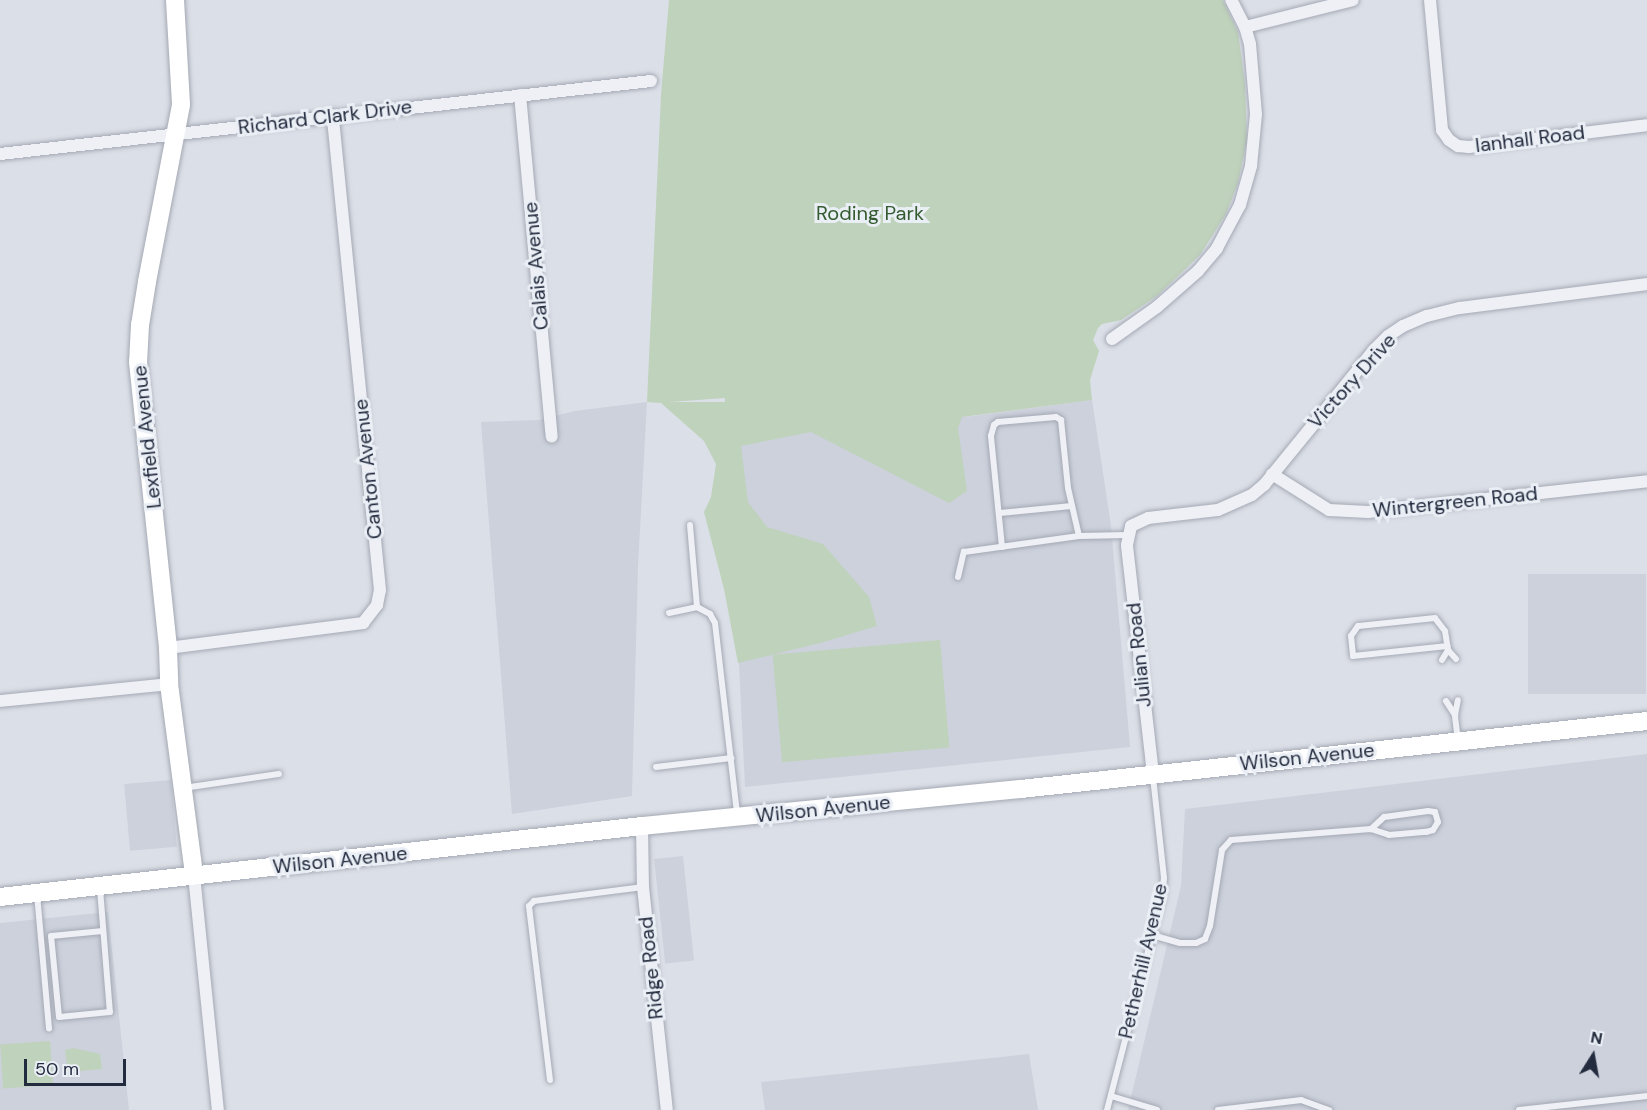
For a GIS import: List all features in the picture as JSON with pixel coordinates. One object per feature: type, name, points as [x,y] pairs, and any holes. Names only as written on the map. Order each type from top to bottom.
[{"type":"main road","name":"Lexfield Avenue","points":[[175,0],[181,105],[147,282],[140,324],[138,362],[168,648],[169,684],[194,875]]},
{"type":"main road","name":"Wilson Avenue","points":[[0,897],[642,826],[1647,721]]},
{"type":"street","points":[[1112,339],[1157,307],[1198,271],[1217,248],[1232,222],[1247,182],[1255,135],[1255,93],[1250,44],[1245,27],[1232,0]]},
{"type":"street","points":[[1245,27],[1353,0]]},
{"type":"street","name":"Ianhall Road","points":[[1430,0],[1442,130],[1449,140],[1458,146],[1469,147],[1647,125]]},
{"type":"street","name":"Richard Clark Drive","points":[[0,154],[651,81]]},
{"type":"street","name":"Calais Avenue","points":[[520,95],[552,437]]},
{"type":"street","name":"Canton Avenue","points":[[168,648],[363,623],[377,606],[380,590],[333,115]]},
{"type":"street","name":"Victory Drive","points":[[1127,536],[1131,526],[1148,518],[1194,514],[1230,506],[1252,495],[1375,349],[1403,326],[1427,316],[1460,308],[1647,284]]},
{"type":"street","name":"Wintergreen Road","points":[[1272,474],[1329,510],[1368,512],[1647,482]]},
{"type":"street","name":"Julian Road","points":[[1127,536],[1153,774]]},
{"type":"street","points":[[0,701],[169,684]]},
{"type":"street","name":"Ridge Road","points":[[642,826],[643,887],[667,1110]]},
{"type":"street","points":[[194,875],[219,1110]]},
{"type":"lane","points":[[1002,547],[991,436],[994,425],[998,422],[1056,417],[1061,420],[1072,506],[1079,536]]},
{"type":"lane","points":[[1000,513],[1072,506]]},
{"type":"lane","points":[[690,525],[697,607]]},
{"type":"lane","points":[[958,577],[964,552],[1079,536],[1127,536]]},
{"type":"lane","points":[[669,613],[697,607],[710,614],[715,623],[738,817]]},
{"type":"lane","points":[[1442,660],[1447,648],[1445,631],[1435,618],[1358,626],[1351,636],[1353,656],[1447,648]]},
{"type":"lane","points":[[1447,648],[1456,658]]},
{"type":"lane","points":[[1458,699],[1455,715],[1458,741]]},
{"type":"lane","points":[[1446,701],[1455,715]]},
{"type":"lane","points":[[656,767],[732,758]]},
{"type":"lane","points":[[183,788],[279,774]]},
{"type":"lane","name":"Petherhill Avenue","points":[[1107,1110],[1152,935],[1164,878],[1153,774]]},
{"type":"lane","points":[[1152,935],[1180,943],[1196,944],[1205,939],[1210,926],[1222,850],[1231,840],[1371,829],[1389,835],[1426,832],[1434,830],[1438,822],[1435,813],[1428,811],[1384,817],[1371,829]]},
{"type":"lane","points":[[100,886],[110,1012],[59,1017],[51,936],[103,931]]},
{"type":"lane","points":[[550,1080],[529,906],[534,901],[643,887]]},
{"type":"lane","points":[[36,893],[50,1028]]},
{"type":"lane","points":[[1111,1096],[1157,1110]]},
{"type":"lane","points":[[1519,1110],[1647,1096]]},
{"type":"lane","points":[[1218,1110],[1301,1100],[1329,1110]]},
{"type":"shaded area","points":[[1092,400],[1111,526],[1130,747],[745,787],[728,440],[973,416]]},
{"type":"shaded area","points":[[647,402],[638,566],[632,796],[512,814],[481,422],[539,420],[575,411]]},
{"type":"shaded area","points":[[1528,574],[1646,574],[1646,694],[1528,694]]},
{"type":"shaded area","points":[[1647,754],[1647,1110],[1128,1110],[1181,886],[1185,809]]},
{"type":"shaded area","points":[[171,780],[177,847],[130,851],[124,784]]},
{"type":"shaded area","points":[[683,856],[694,960],[665,963],[654,859]]},
{"type":"shaded area","points":[[108,912],[129,1110],[0,1110],[0,923]]},
{"type":"shaded area","points":[[1029,1054],[1038,1110],[765,1110],[761,1082]]},
{"type":"green space","name":"Roding Park","points":[[669,0],[1223,0],[1238,32],[1245,84],[1247,140],[1238,183],[1226,214],[1200,255],[1157,296],[1121,320],[1102,324],[1098,328],[1093,340],[1099,351],[1090,380],[1092,400],[962,417],[958,428],[967,491],[949,503],[811,432],[741,446],[748,502],[767,527],[823,544],[869,597],[877,626],[738,663],[724,589],[704,512],[711,497],[716,464],[704,441],[661,403],[647,402],[661,95]],"holes":[[[725,398],[725,402],[669,402]]]},
{"type":"green space","points":[[940,640],[949,748],[782,762],[773,655]]},
{"type":"green space","points":[[50,1041],[53,1085],[3,1088],[0,1044]]},
{"type":"green space","points":[[73,1048],[100,1054],[102,1069],[68,1072],[65,1050]]}]
